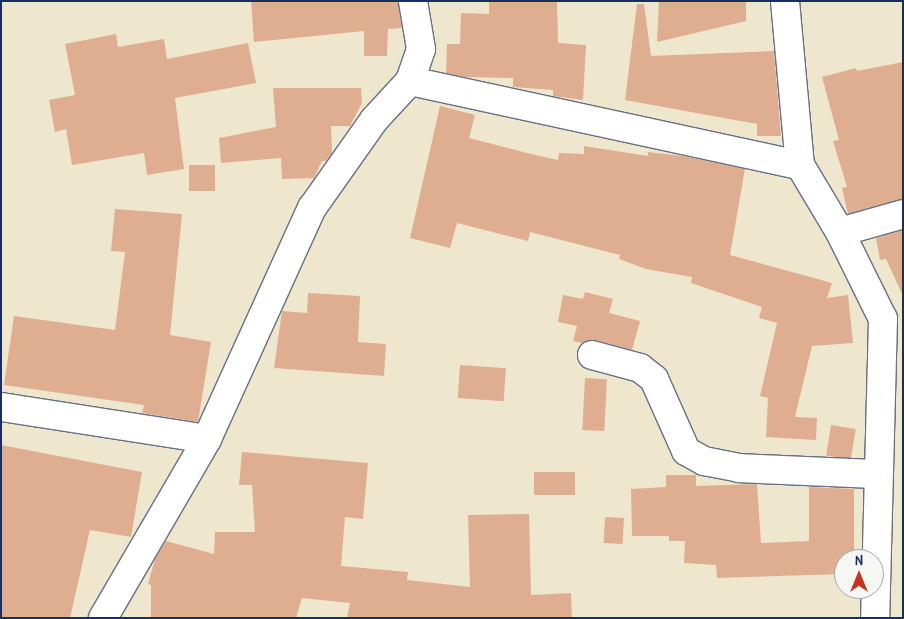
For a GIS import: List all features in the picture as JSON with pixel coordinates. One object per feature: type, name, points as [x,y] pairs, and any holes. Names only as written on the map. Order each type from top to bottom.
[{"type":"street","points":[[103,618],[208,439],[312,208],[374,120],[410,81],[421,49],[413,1]]},
{"type":"street","points":[[784,1],[800,165],[893,317],[878,474],[875,618]]},
{"type":"street","points":[[410,81],[800,165]]},
{"type":"street","points":[[840,232],[903,214]]},
{"type":"street","points":[[592,355],[640,368],[654,379],[686,451],[704,461],[739,468],[878,474]]},
{"type":"street","points":[[1,407],[208,439]]},
{"type":"building","points":[[251,1],[398,1],[402,28],[388,29],[387,56],[364,56],[364,31],[254,42]]},
{"type":"building","points":[[489,1],[557,1],[558,43],[586,45],[583,100],[553,96],[553,90],[513,87],[513,78],[465,77],[446,73],[447,44],[460,44],[461,13],[489,14]]},
{"type":"building","points":[[659,1],[746,1],[746,21],[657,42]]},
{"type":"building","points":[[637,4],[644,4],[651,56],[774,51],[781,136],[757,136],[757,124],[625,100]]},
{"type":"building","points":[[116,34],[118,47],[164,39],[167,59],[248,43],[256,83],[175,98],[184,169],[147,175],[144,153],[72,165],[66,129],[55,132],[49,100],[75,95],[65,44]]},
{"type":"building","points":[[903,62],[903,199],[848,214],[842,188],[847,187],[833,141],[839,140],[822,77],[856,68],[857,71]]},
{"type":"building","points":[[273,88],[361,88],[362,103],[350,126],[331,126],[332,153],[326,161],[322,161],[314,178],[282,179],[281,158],[221,163],[219,138],[276,127]]},
{"type":"building","points":[[440,106],[475,115],[469,138],[558,160],[559,153],[584,154],[584,146],[648,156],[648,152],[683,156],[745,169],[730,255],[832,283],[827,298],[848,295],[853,343],[812,346],[795,417],[817,418],[816,440],[766,437],[768,398],[760,396],[777,323],[759,318],[762,307],[691,283],[692,277],[646,269],[619,259],[620,255],[530,232],[528,241],[457,223],[450,248],[410,238]]},
{"type":"building","points":[[189,165],[215,165],[215,191],[189,191]]},
{"type":"building","points":[[115,209],[182,214],[170,335],[211,342],[198,422],[142,413],[144,405],[4,385],[14,316],[115,330],[125,252],[111,251]]},
{"type":"building","points":[[903,230],[903,296],[886,259],[880,260],[876,238]]},
{"type":"building","points":[[585,292],[613,299],[609,313],[640,321],[632,350],[596,340],[582,343],[573,341],[577,326],[558,322],[563,295],[583,299]]},
{"type":"building","points":[[308,293],[360,296],[358,342],[386,344],[384,376],[274,368],[282,311],[307,313]]},
{"type":"building","points":[[460,365],[506,368],[504,401],[458,398]]},
{"type":"building","points":[[585,378],[607,379],[604,431],[582,430]]},
{"type":"building","points":[[831,425],[856,429],[851,460],[826,456]]},
{"type":"building","points":[[1,445],[142,472],[131,537],[90,530],[70,618],[1,618]]},
{"type":"building","points":[[242,452],[368,463],[363,519],[345,517],[341,566],[408,572],[407,580],[470,587],[468,515],[529,514],[531,595],[571,593],[572,618],[347,618],[350,603],[302,598],[296,618],[151,618],[151,585],[148,584],[155,559],[166,541],[214,554],[215,532],[255,532],[252,485],[239,485]]},
{"type":"building","points":[[534,472],[575,472],[575,495],[534,495]]},
{"type":"building","points":[[666,475],[696,475],[696,486],[757,484],[761,543],[809,541],[809,487],[854,489],[854,549],[834,549],[834,574],[717,578],[716,565],[684,563],[685,541],[669,541],[669,536],[632,536],[631,489],[666,487]]},
{"type":"building","points":[[605,517],[624,518],[623,544],[604,543]]}]
